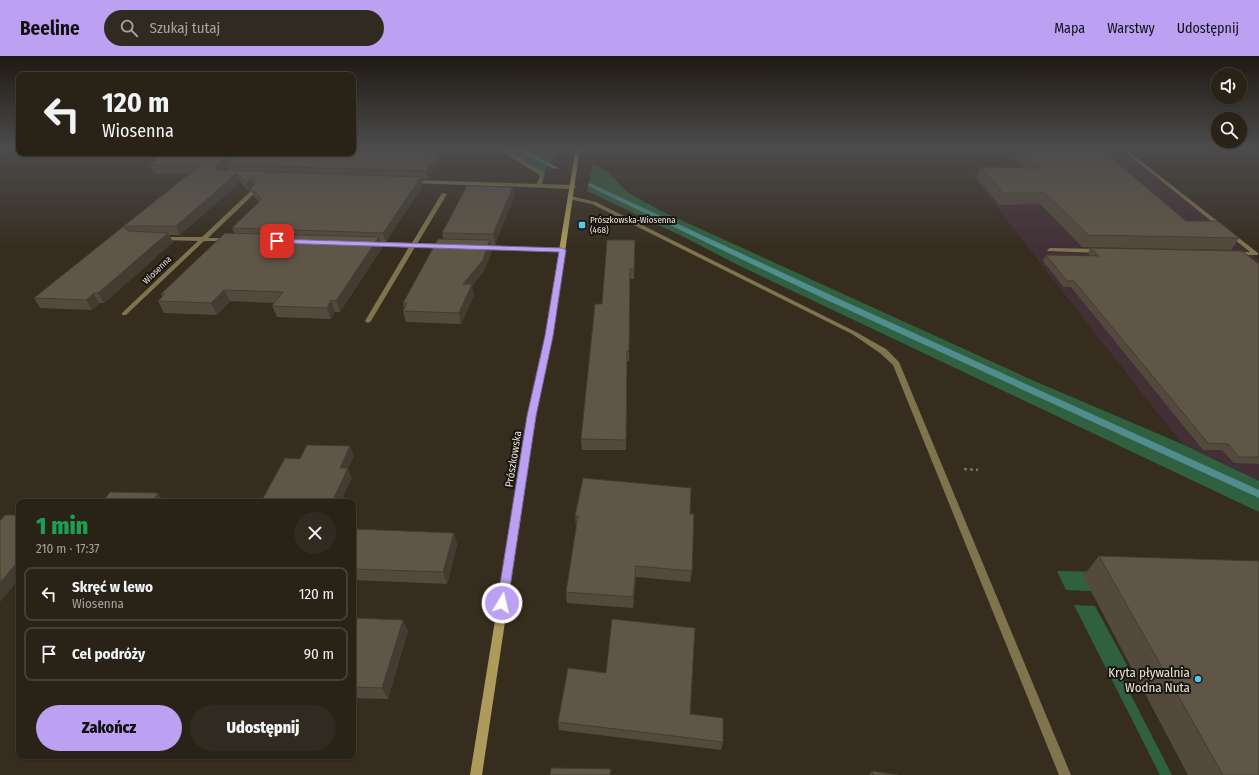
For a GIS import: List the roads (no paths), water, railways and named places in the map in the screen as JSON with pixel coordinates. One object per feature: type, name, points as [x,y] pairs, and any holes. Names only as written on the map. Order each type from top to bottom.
[{"type":"main road","name":"Prószkowska","points":[[476,775],[532,416],[549,336],[574,181]]},
{"type":"street","points":[[539,186],[541,181]]},
{"type":"street","points":[[1163,181],[1256,254],[1228,254]]},
{"type":"street","points":[[405,182],[573,187]]},
{"type":"street","name":"Wiosenna","points":[[124,314],[255,190]]},
{"type":"street","points":[[368,321],[444,194]]},
{"type":"street","points":[[571,198],[594,203],[854,333],[883,351],[896,364],[1065,775]]},
{"type":"street","name":"Wiosenna","points":[[156,237],[234,240]]},
{"type":"street","points":[[366,244],[452,247]]},
{"type":"street","points":[[476,247],[562,250]]},
{"type":"street","points":[[1050,250],[1105,251]]},
{"type":"waterway","points":[[590,185],[832,299],[1259,494]]},
{"type":"place","name":"Prószkowska-Wiosenna (468)","points":[[582,225]]},
{"type":"place","name":"Kryta pływalnia Wodna Nuta","points":[[1198,679]]}]
